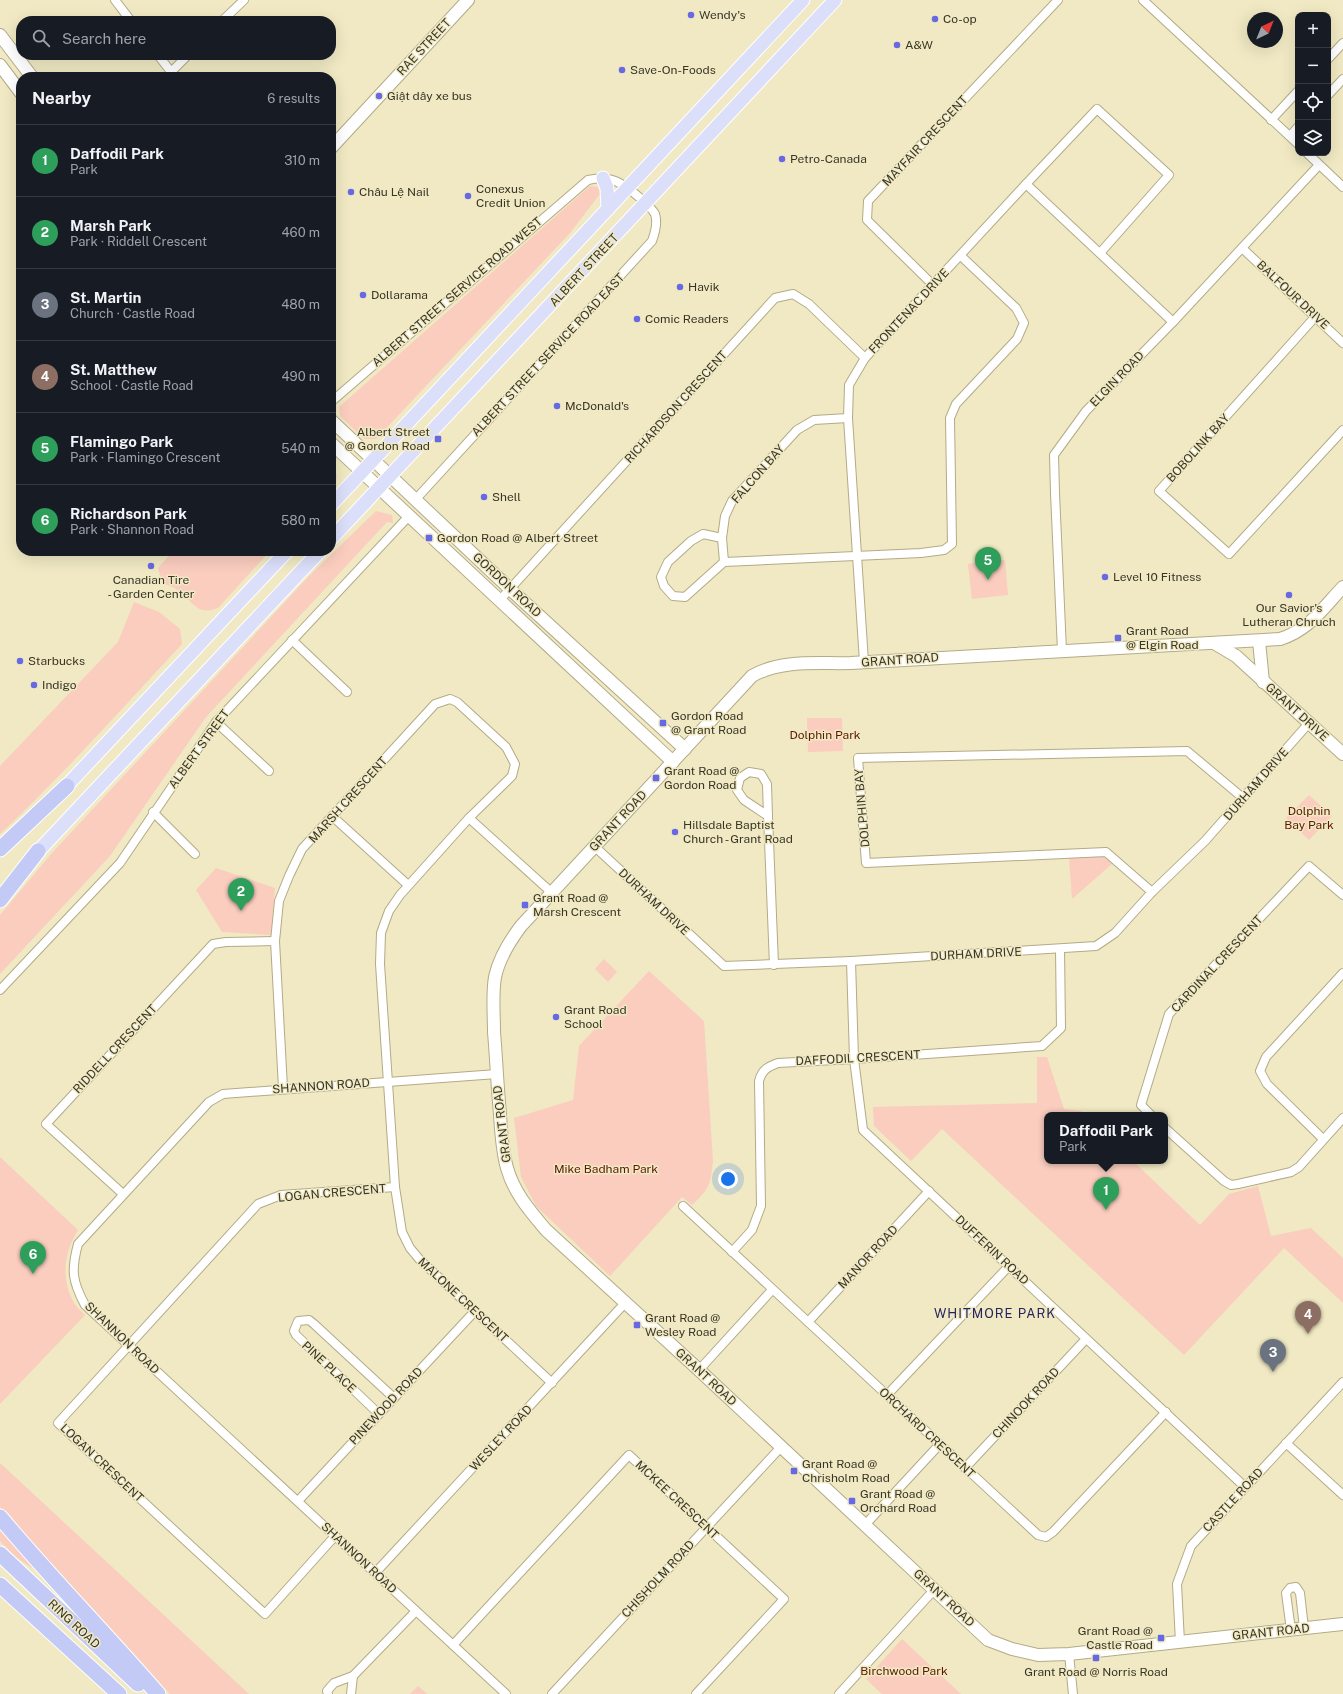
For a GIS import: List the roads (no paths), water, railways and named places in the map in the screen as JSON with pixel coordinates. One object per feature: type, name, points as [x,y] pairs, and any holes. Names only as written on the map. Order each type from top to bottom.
[{"type":"highway","points":[[0,848],[67,786]]},
{"type":"highway","points":[[0,900],[38,851]]},
{"type":"highway","points":[[0,1517],[41,1566],[120,1650],[158,1694]]},
{"type":"highway","name":"RING ROAD","points":[[0,1554],[149,1694]]},
{"type":"highway","name":"RING ROAD","points":[[0,1585],[119,1694]]},
{"type":"highway","points":[[0,1597],[114,1694]]},
{"type":"main road","name":"ALBERT STREET","points":[[336,500],[803,0]]},
{"type":"main road","name":"ALBERT STREET","points":[[336,534],[392,476],[835,0]]},
{"type":"main road","points":[[603,178],[607,188],[608,209]]},
{"type":"main road","points":[[0,858],[282,556]]},
{"type":"main road","points":[[0,892],[315,556]]},
{"type":"street","points":[[115,0],[127,16]]},
{"type":"street","points":[[227,16],[244,0]]},
{"type":"street","name":"RAE STREET","points":[[336,143],[468,0]]},
{"type":"street","name":"MAYFAIR CRESCENT","points":[[933,285],[867,220],[868,201],[1058,0]]},
{"type":"street","points":[[1143,0],[1295,141]]},
{"type":"street","points":[[0,35],[16,56]]},
{"type":"street","points":[[1331,56],[1343,43]]},
{"type":"street","points":[[19,60],[28,72]]},
{"type":"street","points":[[162,60],[171,72]]},
{"type":"street","points":[[175,72],[184,60]]},
{"type":"street","points":[[0,65],[16,86]]},
{"type":"street","points":[[1331,92],[1343,79]]},
{"type":"street","points":[[1271,120],[1295,94]]},
{"type":"street","name":"FRONTENAC DRIVE","points":[[864,662],[848,418],[849,385],[865,358],[1097,109],[1169,175],[1100,253]]},
{"type":"street","points":[[1290,136],[1295,131]]},
{"type":"street","points":[[1310,156],[1343,187]]},
{"type":"street","name":"ELGIN ROAD","points":[[1062,651],[1054,493],[1054,455],[1086,411],[1172,322],[1319,165]]},
{"type":"street","points":[[603,178],[613,179],[628,187]]},
{"type":"street","name":"ALBERT STREET SERVICE ROAD WEST","points":[[336,398],[588,180],[603,178]]},
{"type":"street","points":[[1026,184],[1172,322]]},
{"type":"street","name":"ALBERT STREET SERVICE ROAD EAST","points":[[416,499],[652,241],[656,229],[655,215],[628,187]]},
{"type":"street","name":"BALFOUR DRIVE","points":[[1242,248],[1343,343]]},
{"type":"street","points":[[722,538],[703,534],[691,541],[668,562],[661,577],[664,586],[674,596],[685,597],[724,562],[921,553],[944,550],[952,544],[950,418],[956,404],[1017,339],[1024,323],[1016,308],[961,256]]},
{"type":"street","name":"RICHARDSON CRESCENT","points":[[499,601],[775,298],[793,294],[808,304],[865,358]]},
{"type":"street","name":"BOBOLINK BAY","points":[[1315,317],[1159,491],[1229,554],[1343,430]]},
{"type":"street","name":"FALCON BAY","points":[[724,562],[722,538],[725,516],[732,501],[797,430],[814,420],[848,418]]},
{"type":"street","name":"GORDON ROAD","points":[[336,425],[510,588],[685,749]]},
{"type":"street","name":"GORDON ROAD","points":[[336,448],[673,762]]},
{"type":"street","name":"ALBERT STREET","points":[[0,990],[120,863],[153,812],[216,722],[409,516]]},
{"type":"street","name":"GRANT ROAD","points":[[1343,587],[1305,628],[1294,635],[1280,639],[864,662],[791,664],[763,670],[752,676],[520,926],[508,944],[499,965],[495,978],[493,1008],[497,1074],[503,1143],[507,1169],[516,1190],[528,1210],[546,1230],[699,1370],[988,1640],[1012,1649],[1038,1655],[1069,1654],[1343,1624]]},
{"type":"street","points":[[292,640],[348,692]]},
{"type":"street","name":"GRANT DRIVE","points":[[1259,641],[1263,682],[1343,754]]},
{"type":"street","points":[[1213,642],[1233,653],[1263,682]]},
{"type":"street","points":[[588,683],[600,671]]},
{"type":"street","name":"MARSH CRESCENT","points":[[283,1088],[275,942],[279,901],[289,876],[302,849],[332,816],[435,704],[450,699],[457,702],[506,747],[515,764],[512,776],[469,818],[408,885],[389,911],[381,933],[380,964],[389,1082]]},
{"type":"street","points":[[216,722],[269,771]]},
{"type":"street","name":"DURHAM DRIVE","points":[[594,846],[724,966],[851,961],[1096,946],[1115,933],[1152,892],[1205,841],[1309,723]]},
{"type":"street","name":"DOLPHIN BAY","points":[[1152,892],[1106,852],[866,863],[858,758],[1187,751],[1243,798]]},
{"type":"street","points":[[768,816],[744,800],[737,790],[740,778],[749,772],[761,774],[767,784],[774,965]]},
{"type":"street","points":[[153,812],[195,854]]},
{"type":"street","points":[[332,816],[408,885]]},
{"type":"street","points":[[469,818],[551,892]]},
{"type":"street","name":"CARDINAL CRESCENT","points":[[1148,1112],[1141,1105],[1141,1102],[1169,1014],[1309,866],[1343,895]]},
{"type":"street","name":"RIDDELL CRESCENT","points":[[123,1194],[46,1124],[213,944],[226,942],[275,942]]},
{"type":"street","name":"DAFFODIL CRESCENT","points":[[732,1252],[752,1230],[761,1206],[759,1081],[761,1073],[768,1066],[778,1063],[1042,1046],[1061,1028],[1060,949]]},
{"type":"street","name":"DUFFERIN ROAD","points":[[851,961],[854,1059],[863,1130],[1245,1486]]},
{"type":"street","points":[[1323,1139],[1267,1084],[1260,1071],[1266,1057],[1343,973]]},
{"type":"street","name":"SHANNON ROAD","points":[[497,1074],[283,1088],[223,1094],[209,1102],[78,1244],[73,1264],[76,1289],[85,1305],[376,1572],[506,1694]]},
{"type":"street","name":"MALONE CRESCENT","points":[[389,1082],[395,1187],[402,1232],[410,1248],[420,1260],[552,1383]]},
{"type":"street","points":[[1168,1131],[1224,1181],[1231,1185],[1291,1172],[1299,1166],[1343,1118]]},
{"type":"street","name":"LOGAN CRESCENT","points":[[335,1536],[264,1614],[58,1423],[258,1204],[281,1195],[395,1187]]},
{"type":"street","name":"MANOR ROAD","points":[[808,1322],[929,1191]]},
{"type":"street","name":"ORCHARD CRESCENT","points":[[683,1206],[1038,1535],[1046,1537],[1053,1532],[1166,1412]]},
{"type":"street","points":[[887,1395],[1009,1266]]},
{"type":"street","points":[[699,1370],[772,1290]]},
{"type":"street","name":"WESLEY ROAD","points":[[376,1572],[625,1303]]},
{"type":"street","name":"PINEWOOD ROAD","points":[[298,1501],[474,1311]]},
{"type":"street","name":"PINE PLACE","points":[[379,1414],[296,1336],[294,1330],[298,1320],[309,1320],[314,1324],[394,1398]]},
{"type":"street","name":"CHINOOK ROAD","points":[[965,1468],[1086,1339]]},
{"type":"street","name":"CASTLE ROAD","points":[[1180,1642],[1177,1584],[1190,1546],[1343,1382]]},
{"type":"street","points":[[1286,1443],[1343,1495]]},
{"type":"street","points":[[865,1525],[940,1444]]},
{"type":"street","name":"CHISHOLM ROAD","points":[[552,1694],[781,1447]]},
{"type":"street","name":"MCKEE CRESCENT","points":[[453,1645],[629,1455],[784,1599],[696,1694]]},
{"type":"street","points":[[1290,1630],[1286,1593],[1290,1588],[1296,1587],[1300,1593],[1304,1628]]},
{"type":"street","points":[[838,1694],[934,1590]]},
{"type":"street","points":[[328,1694],[327,1692],[334,1683],[353,1676],[416,1610]]},
{"type":"street","points":[[1069,1654],[1073,1694]]},
{"type":"street","points":[[351,1694],[353,1676]]},
{"type":"place","name":"Wendy's","points":[[691,15]]},
{"type":"place","name":"Co-op","points":[[935,19]]},
{"type":"place","name":"A&W","points":[[897,45]]},
{"type":"place","name":"Save-On-Foods","points":[[622,70]]},
{"type":"place","name":"Giật dây xe bus","points":[[379,96]]},
{"type":"place","name":"Petro-Canada","points":[[782,159]]},
{"type":"place","name":"Châu Lệ Nail","points":[[351,192]]},
{"type":"place","name":"Conexus Credit Union","points":[[468,196]]},
{"type":"place","name":"Havik","points":[[680,287]]},
{"type":"place","name":"Dollarama","points":[[363,295]]},
{"type":"place","name":"Comic Readers","points":[[637,319]]},
{"type":"place","name":"McDonald's","points":[[557,406]]},
{"type":"place","name":"Albert Street @ Gordon Road","points":[[438,439]]},
{"type":"place","name":"Shell","points":[[484,497]]},
{"type":"place","name":"Gordon Road @ Albert Street","points":[[429,538]]},
{"type":"place","name":"Canadian Tire - Garden Center","points":[[151,566]]},
{"type":"place","name":"Level 10 Fitness","points":[[1105,577]]},
{"type":"place","name":"Flamingo Park","points":[[988,580]]},
{"type":"place","name":"Our Savior's Lutheran Chruch","points":[[1289,595]]},
{"type":"place","name":"Grant Road @ Elgin Road","points":[[1118,638]]},
{"type":"place","name":"Starbucks","points":[[20,661]]},
{"type":"place","name":"Indigo","points":[[34,685]]},
{"type":"place","name":"Gordon Road @ Grant Road","points":[[663,723]]},
{"type":"place","name":"Grant Road @ Gordon Road","points":[[656,778]]},
{"type":"place","name":"Hillsdale Baptist Church - Grant Road","points":[[675,832]]},
{"type":"place","name":"Grant Road @ Marsh Crescent","points":[[525,905]]},
{"type":"place","name":"Marsh Park","points":[[241,911]]},
{"type":"place","name":"Grant Road School","points":[[556,1017]]},
{"type":"place","name":"Daffodil Park","points":[[1106,1210]]},
{"type":"place","name":"Richardson Park","points":[[33,1274]]},
{"type":"place","name":"Grant Road @ Wesley Road","points":[[637,1325]]},
{"type":"place","name":"St. Matthew","points":[[1308,1334]]},
{"type":"place","name":"St. Martin","points":[[1273,1372]]},
{"type":"place","name":"Grant Road @ Chrisholm Road","points":[[794,1471]]},
{"type":"place","name":"Grant Road @ Orchard Road","points":[[852,1501]]},
{"type":"place","name":"Grant Road @ Castle Road","points":[[1161,1638]]},
{"type":"place","name":"Grant Road @ Norris Road","points":[[1096,1658]]},
{"type":"district","name":"WHITMORE PARK","points":[[995,1313]]},
{"type":"park label","name":"Dolphin Park","points":[[825,735]]},
{"type":"park label","name":"Dolphin Bay Park","points":[[1309,818]]},
{"type":"park label","name":"Mike Badham Park","points":[[606,1169]]},
{"type":"park label","name":"Birchwood Park","points":[[904,1671]]}]
